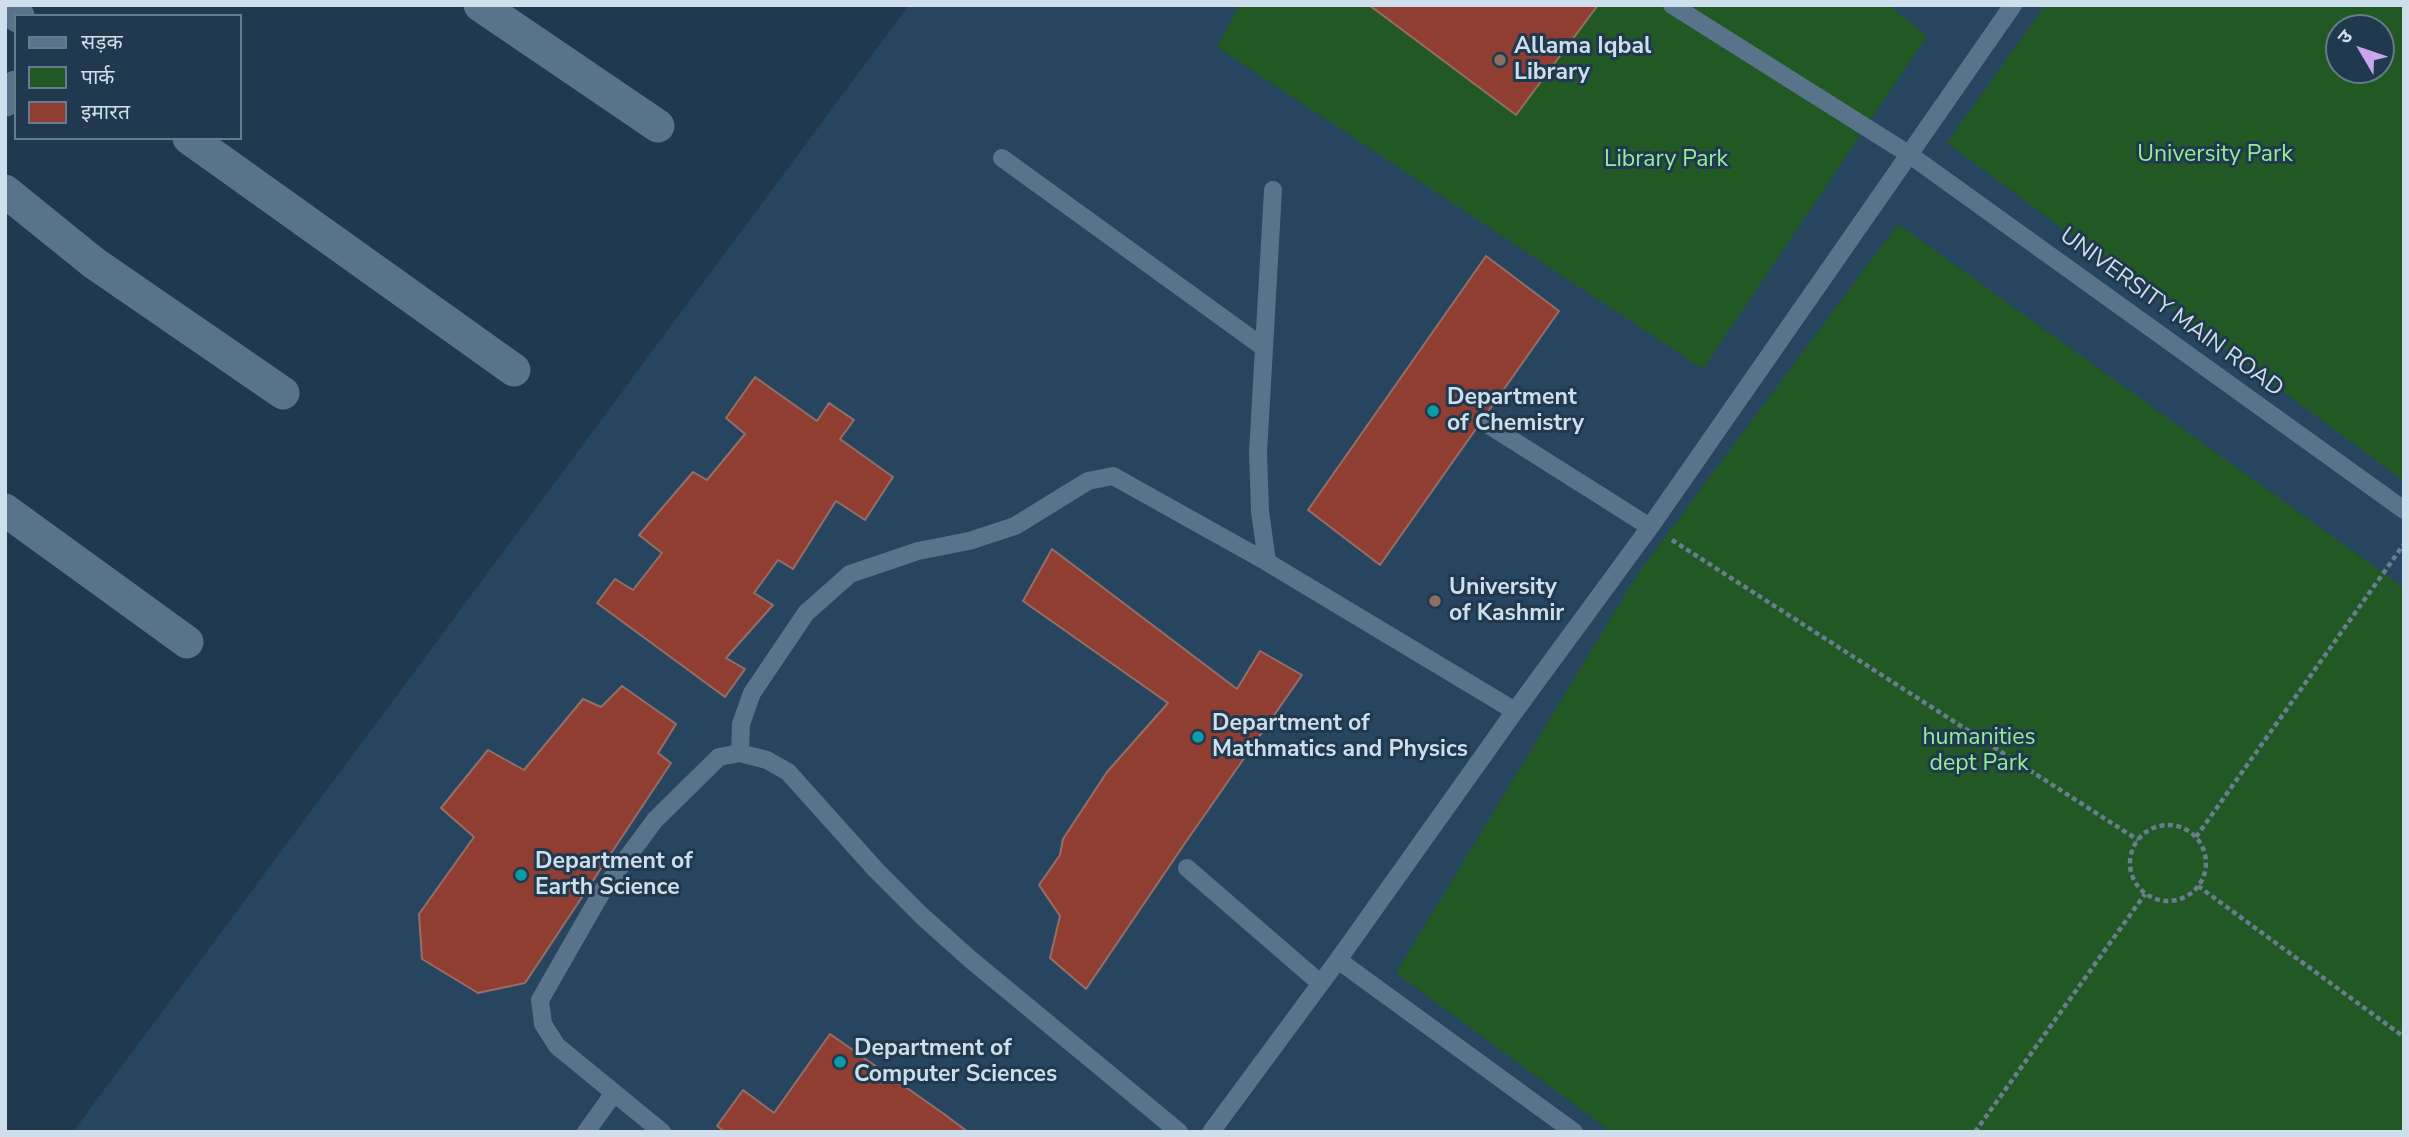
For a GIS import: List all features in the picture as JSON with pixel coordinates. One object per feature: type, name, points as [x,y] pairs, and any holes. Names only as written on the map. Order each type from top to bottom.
[{"type":"street","points":[[480,5],[658,126]]},
{"type":"street","points":[[192,140],[514,370]]},
{"type":"street","points":[[5,191],[94,263],[283,393]]},
{"type":"street","points":[[5,510],[187,642]]},
{"type":"lane","name":"UNIVERSITY MAIN ROAD","points":[[1672,5],[1910,155],[2404,510]]},
{"type":"lane","points":[[1211,1132],[1338,961],[1650,527],[2013,5]]},
{"type":"lane","points":[[1002,158],[1264,347]]},
{"type":"lane","points":[[1267,562],[1259,511],[1258,453],[1273,190]]},
{"type":"lane","points":[[1487,424],[1650,527]]},
{"type":"lane","points":[[740,753],[741,724],[752,693],[806,612],[850,574],[918,551],[969,541],[1015,526],[1088,481],[1113,476],[1267,562],[1516,711]]},
{"type":"lane","points":[[662,1132],[556,1046],[543,1024],[540,1000],[603,890],[655,820],[719,757],[740,753],[767,760],[788,772],[876,870],[922,915],[1179,1132]]},
{"type":"lane","points":[[1187,868],[1320,983]]},
{"type":"lane","points":[[1338,961],[1574,1132]]},
{"type":"lane","points":[[586,1132],[614,1093]]},
{"type":"path","points":[[1650,527],[2138,840]]},
{"type":"path","points":[[2196,837],[2404,544]]},
{"type":"path","points":[[2173,825],[2196,837],[2203,848],[2204,874],[2190,894],[2179,900],[2167,901],[2145,894],[2136,885],[2130,862],[2138,840],[2147,831],[2173,825]]},
{"type":"path","points":[[2198,886],[2404,1037]]},
{"type":"path","points":[[1975,1132],[2145,894]]},
{"type":"shaded area","name":"University of Kashmir","points":[[909,5],[2404,5],[2404,1132],[73,1132]]},
{"type":"green space","name":"Library Park","points":[[1239,5],[1369,5],[1516,114],[1597,5],[1888,5],[1927,36],[1703,369],[1217,47]]},
{"type":"green space","name":"University Park","points":[[2045,5],[2404,5],[2404,481],[1947,143]]},
{"type":"green space","name":"humanities dept Park","points":[[1898,224],[2404,588],[2404,1132],[1612,1132],[1396,973],[1637,575]]},
{"type":"building","name":"Allama Iqbal Library","points":[[1369,5],[1598,5],[1516,115]]},
{"type":"building","name":"Department of Chemistry","points":[[1486,256],[1559,311],[1380,565],[1308,510]]},
{"type":"building","points":[[755,377],[817,421],[829,403],[854,420],[840,439],[893,477],[865,520],[836,501],[793,569],[778,560],[754,593],[773,605],[726,658],[745,669],[725,697],[597,603],[615,579],[633,590],[662,553],[639,535],[693,472],[707,480],[745,434],[726,418]]},
{"type":"building","name":"Department of Mathmatics and Physics","points":[[1052,549],[1237,689],[1260,651],[1302,675],[1086,989],[1050,958],[1060,916],[1039,885],[1060,855],[1063,839],[1107,772],[1168,703],[1023,601]]},
{"type":"building","name":"Department of Earth Science","points":[[622,686],[676,724],[658,753],[671,763],[525,983],[478,993],[422,959],[419,914],[474,837],[441,808],[488,750],[524,770],[583,699],[601,707]]},
{"type":"building","name":"Department of Computer Sciences","points":[[830,1034],[968,1132],[725,1132],[717,1126],[743,1090],[774,1113]]},
{"type":"place","name":"Allama Iqbal Library","points":[[1500,60]]},
{"type":"place","name":"Department of Chemistry","points":[[1433,411]]},
{"type":"place","name":"University of Kashmir","points":[[1435,601]]},
{"type":"place","name":"Department of Mathmatics and Physics","points":[[1198,737]]},
{"type":"place","name":"Department of Earth Science","points":[[521,875]]},
{"type":"place","name":"Department of Computer Sciences","points":[[840,1062]]}]
